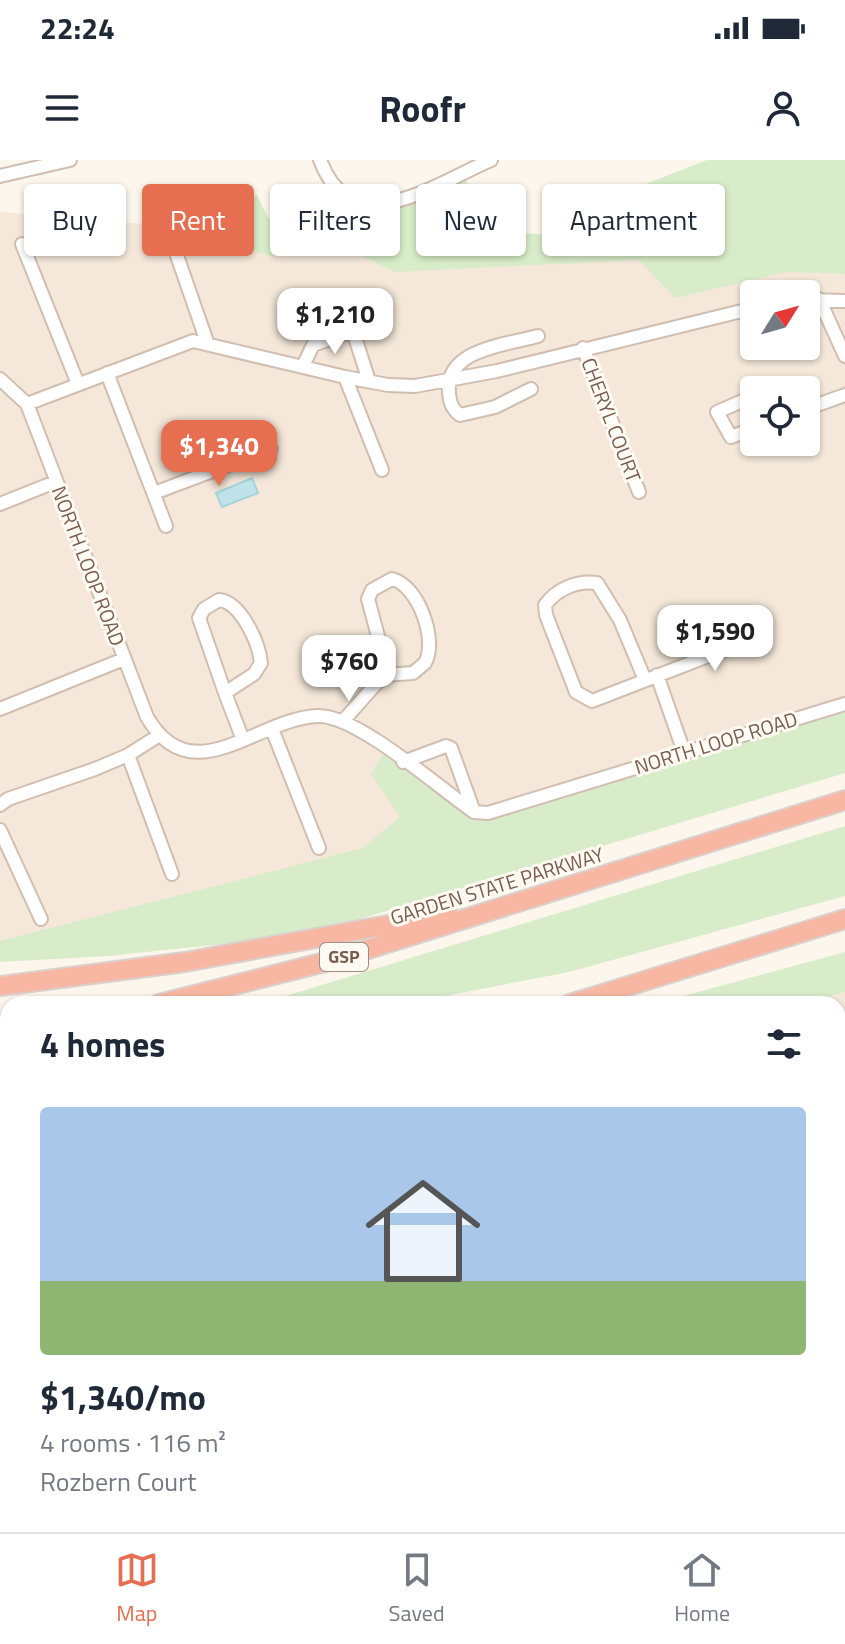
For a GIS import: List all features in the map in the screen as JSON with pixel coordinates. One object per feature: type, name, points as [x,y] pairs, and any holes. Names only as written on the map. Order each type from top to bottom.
[{"type":"highway","name":"GARDEN STATE PARKWAY","points":[[191,996],[333,960],[845,800]]},
{"type":"highway","points":[[0,986],[185,962],[525,900]]},
{"type":"highway","points":[[596,996],[845,919]]},
{"type":"street","points":[[0,176],[70,160]]},
{"type":"street","points":[[320,160],[336,190],[358,203],[372,206],[395,202],[491,160]]},
{"type":"street","points":[[22,244],[78,384]]},
{"type":"street","points":[[177,256],[207,342]]},
{"type":"street","points":[[820,300],[845,301]]},
{"type":"street","points":[[0,379],[27,404],[193,341],[345,377],[415,386],[448,381],[740,311]]},
{"type":"street","points":[[820,312],[845,356]]},
{"type":"street","points":[[303,366],[313,345],[353,331],[369,381]]},
{"type":"street","points":[[531,389],[495,407],[460,415],[449,401],[448,381],[453,369],[471,354],[538,336]]},
{"type":"street","name":"CHERYL COURT","points":[[583,348],[639,492]]},
{"type":"street","points":[[107,373],[166,526]]},
{"type":"street","points":[[345,377],[382,470]]},
{"type":"street","points":[[820,404],[845,395]]},
{"type":"street","points":[[740,401],[718,409],[731,437],[740,433]]},
{"type":"street","name":"NORTH LOOP ROAD","points":[[27,404],[124,659],[158,736]]},
{"type":"street","points":[[154,493],[271,449]]},
{"type":"street","points":[[0,504],[55,482]]},
{"type":"street","points":[[343,721],[384,675],[386,666],[368,599],[372,590],[392,579],[403,582],[411,590],[431,643],[430,654],[413,673],[384,675]]},
{"type":"street","points":[[684,752],[651,678],[597,583],[586,581],[551,596],[545,605],[546,615],[576,692],[592,701],[651,678],[760,636]]},
{"type":"street","points":[[225,693],[254,674],[261,663],[238,610],[228,601],[219,600],[204,609],[199,618],[225,693],[243,740]]},
{"type":"street","points":[[0,709],[124,659]]},
{"type":"street","name":"NORTH LOOP ROAD","points":[[474,812],[488,813],[845,704]]},
{"type":"street","points":[[0,805],[8,799],[128,755],[158,736],[170,745],[189,751],[208,752],[314,716],[357,726],[474,812]]},
{"type":"street","points":[[272,729],[319,848]]},
{"type":"street","points":[[403,762],[446,746],[456,753],[474,812]]},
{"type":"street","points":[[128,755],[172,874]]},
{"type":"street","points":[[0,830],[41,919]]},
{"type":"shaded area","points":[[0,212],[24,214],[24,256],[126,256],[126,222],[142,224],[142,256],[254,256],[254,233],[270,234],[270,256],[400,256],[400,243],[416,244],[416,256],[526,256],[526,248],[542,249],[542,256],[721,256],[845,261],[845,727],[0,947]]},
{"type":"green space","points":[[707,160],[845,160],[845,274],[787,272],[740,280],[740,283],[675,298],[639,260],[395,272],[362,256],[400,256],[400,204],[416,197],[416,256],[526,256],[526,233],[542,234],[542,256],[725,256],[725,184],[646,184]]},
{"type":"green space","points":[[464,176],[467,184],[446,184]]},
{"type":"green space","points":[[257,195],[269,219],[269,256],[254,251],[254,196]]},
{"type":"green space","points":[[845,705],[845,773],[307,935],[108,956],[0,962],[0,941],[363,848],[400,817],[371,774],[385,751],[482,814]]},
{"type":"green space","points":[[845,826],[845,896],[569,972],[445,996],[285,996]]},
{"type":"green space","points":[[845,952],[845,992],[830,996],[683,996]]},
{"type":"water","points":[[252,478],[258,493],[222,507],[216,493]]}]
